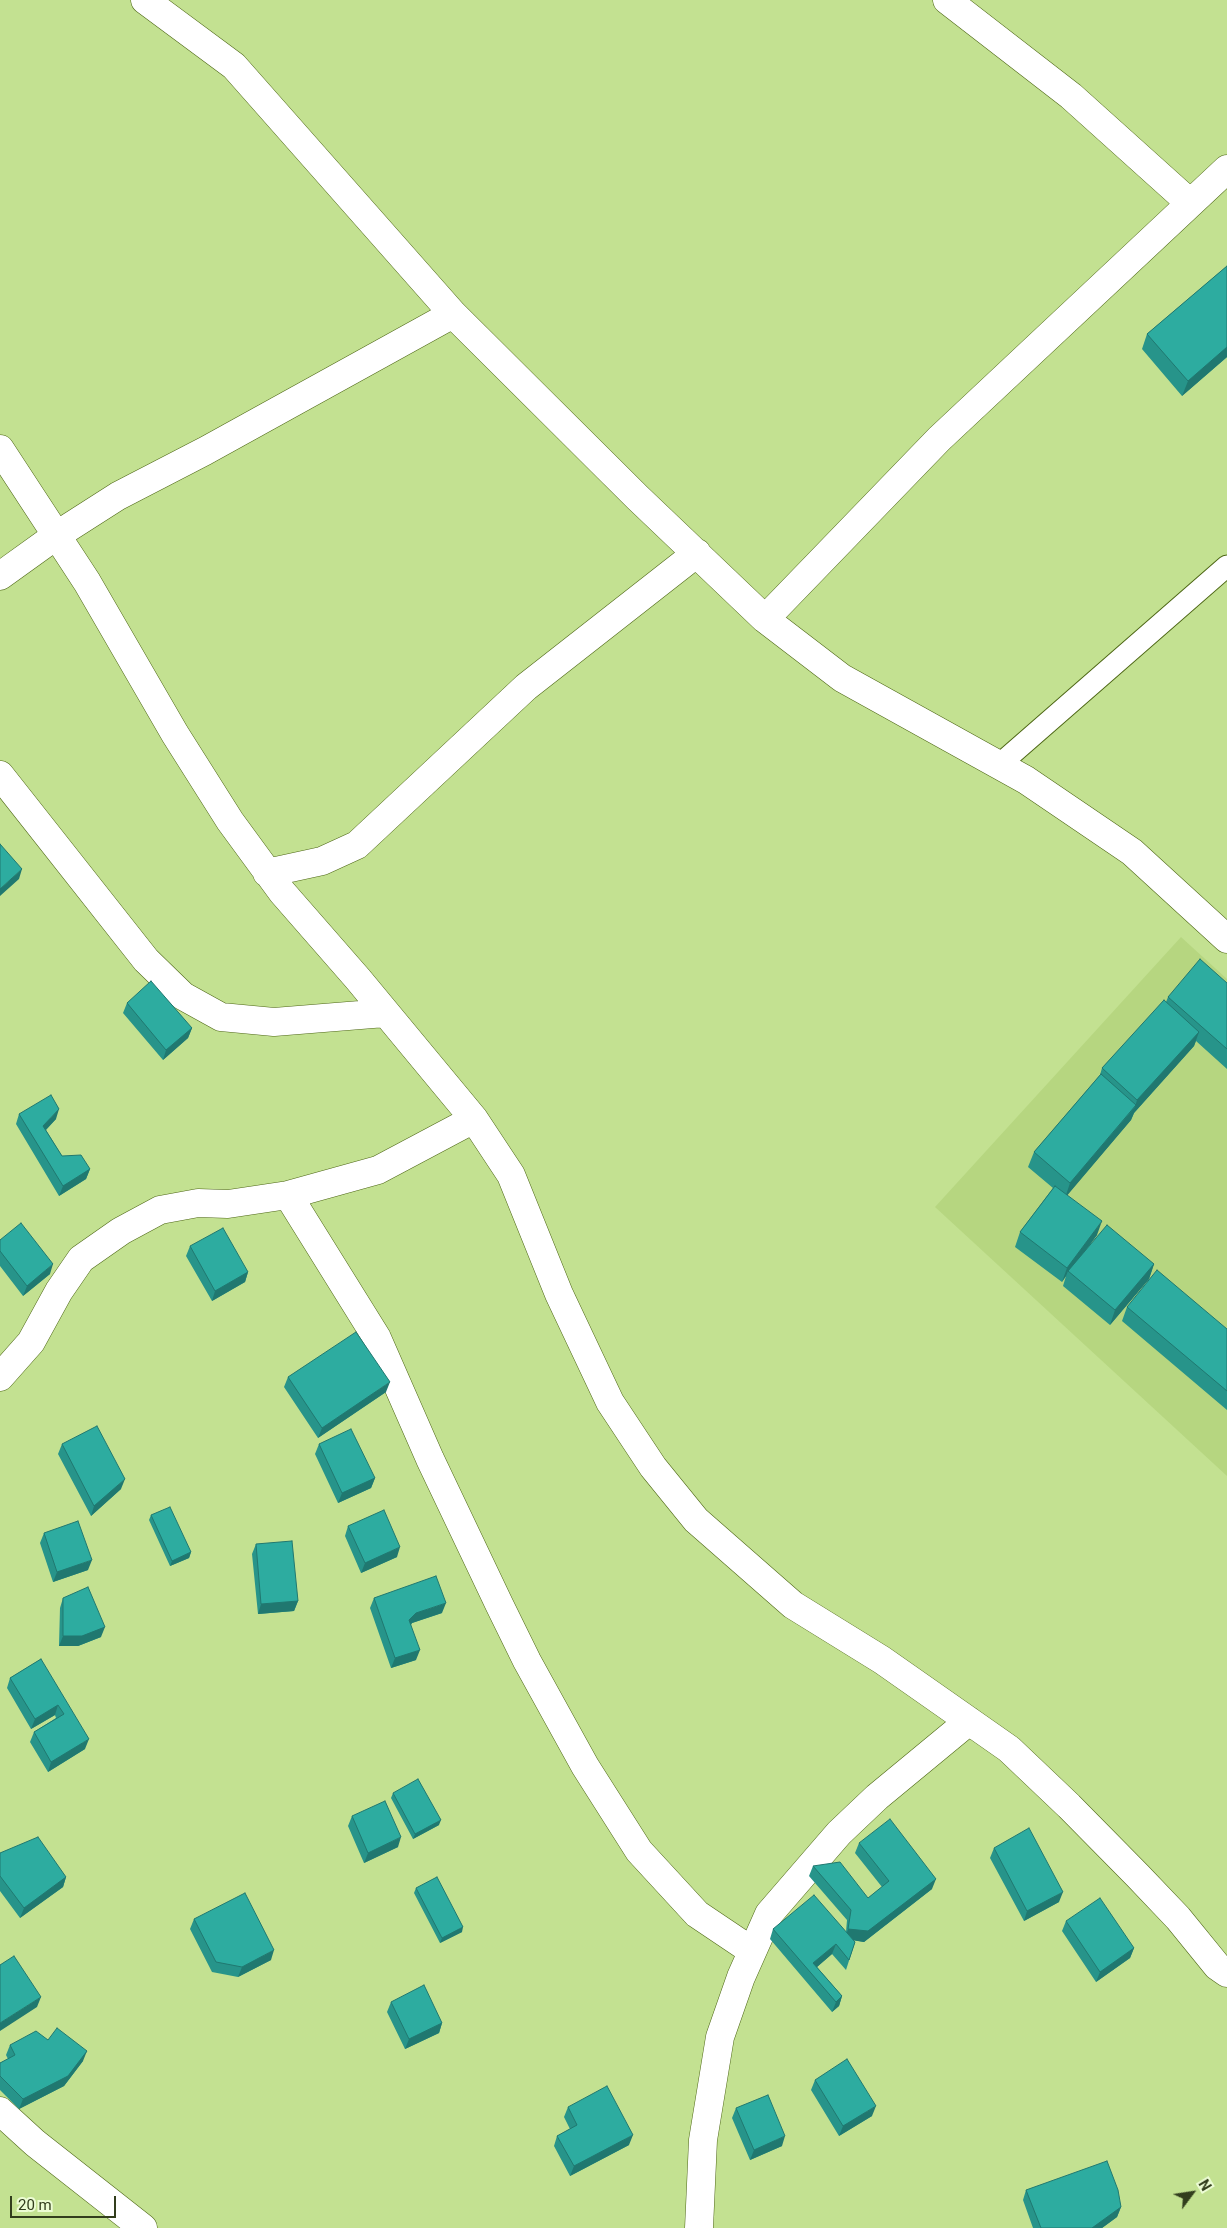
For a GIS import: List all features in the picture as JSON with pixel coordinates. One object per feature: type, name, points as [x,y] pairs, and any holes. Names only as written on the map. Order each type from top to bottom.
[{"type":"street","points":[[145,0],[234,66],[453,314],[630,490],[765,619],[842,678],[1026,780],[1132,852],[1227,939]]},
{"type":"street","points":[[947,0],[1072,96],[1190,203]]},
{"type":"street","points":[[765,619],[939,439],[1227,169]]},
{"type":"street","points":[[0,576],[57,535],[118,496],[453,314]]},
{"type":"street","points":[[0,449],[57,535],[118,633],[180,742],[230,821],[282,892],[474,1119],[511,1175],[559,1294],[610,1402],[653,1467],[696,1520],[734,1556],[793,1605],[882,1660],[1009,1749],[1070,1806],[1178,1918],[1217,1966],[1227,1973]]},
{"type":"street","points":[[267,873],[322,861],[357,845],[526,687],[696,553]]},
{"type":"street","points":[[0,775],[146,960],[183,996],[221,1017],[274,1022],[385,1013]]},
{"type":"street","points":[[0,1377],[31,1342],[81,1259],[121,1230],[160,1210],[198,1203],[228,1204],[288,1195],[378,1170],[474,1119]]},
{"type":"street","points":[[288,1195],[377,1338],[430,1459],[499,1604],[527,1661],[585,1766],[639,1851],[697,1914],[752,1951]]},
{"type":"street","points":[[699,2228],[702,2140],[720,2037],[768,1914],[839,1833],[883,1792],[969,1721]]},
{"type":"street","points":[[0,2111],[34,2143],[143,2228]]},
{"type":"lane","points":[[999,765],[1227,566]]},
{"type":"shaded area","points":[[1181,937],[1227,979],[1227,1476],[935,1207]]},
{"type":"building","points":[[1227,266],[1227,347],[1188,381],[1147,334]]},
{"type":"building","points":[[0,844],[22,869],[0,889]]},
{"type":"building","points":[[1200,959],[1227,983],[1227,1049],[1168,997]]},
{"type":"building","points":[[151,981],[192,1028],[166,1050],[127,1003]]},
{"type":"building","points":[[1164,1000],[1199,1032],[1137,1100],[1102,1068]]},
{"type":"building","points":[[1101,1074],[1136,1105],[1070,1183],[1034,1152]]},
{"type":"building","points":[[51,1095],[59,1109],[43,1126],[62,1156],[81,1155],[90,1169],[63,1186],[19,1114]]},
{"type":"building","points":[[1055,1186],[1102,1221],[1067,1268],[1020,1232]]},
{"type":"building","points":[[21,1223],[53,1264],[27,1286],[0,1251],[0,1240]]},
{"type":"building","points":[[1107,1225],[1154,1264],[1115,1310],[1068,1271]]},
{"type":"building","points":[[223,1228],[248,1272],[215,1291],[190,1246]]},
{"type":"building","points":[[1157,1270],[1227,1329],[1227,1391],[1127,1307]]},
{"type":"building","points":[[356,1332],[390,1382],[322,1428],[288,1377]]},
{"type":"building","points":[[97,1426],[125,1479],[94,1506],[62,1444]]},
{"type":"building","points":[[351,1429],[375,1478],[342,1493],[319,1444]]},
{"type":"building","points":[[170,1507],[191,1552],[172,1561],[151,1515]]},
{"type":"building","points":[[384,1510],[400,1547],[365,1563],[348,1526]]},
{"type":"building","points":[[78,1521],[92,1560],[57,1572],[44,1533]]},
{"type":"building","points":[[292,1541],[298,1601],[261,1604],[256,1544]]},
{"type":"building","points":[[436,1576],[446,1603],[416,1613],[409,1620],[420,1650],[395,1658],[374,1598]]},
{"type":"building","points":[[88,1587],[105,1627],[82,1636],[63,1636],[63,1598]]},
{"type":"building","points":[[41,1659],[89,1739],[51,1762],[34,1732],[64,1714],[58,1705],[35,1719],[10,1678]]},
{"type":"building","points":[[418,1779],[441,1820],[415,1834],[393,1793]]},
{"type":"building","points":[[385,1801],[401,1837],[368,1853],[352,1816]]},
{"type":"building","points":[[890,1819],[936,1879],[868,1931],[848,1929],[851,1910],[813,1866],[840,1862],[868,1898],[889,1881],[859,1843]]},
{"type":"building","points":[[1029,1828],[1063,1892],[1027,1911],[994,1848]]},
{"type":"building","points":[[38,1837],[66,1877],[24,1908],[0,1876],[0,1853]]},
{"type":"building","points":[[437,1877],[463,1927],[442,1938],[416,1888]]},
{"type":"building","points":[[245,1893],[274,1950],[242,1967],[216,1962],[194,1919]]},
{"type":"building","points":[[814,1895],[855,1942],[849,1960],[836,1944],[813,1963],[842,1996],[836,2002],[773,1929]]},
{"type":"building","points":[[1100,1898],[1134,1948],[1100,1972],[1066,1921]]},
{"type":"building","points":[[14,1956],[41,1997],[0,2023],[0,1965]]},
{"type":"building","points":[[424,1985],[442,2023],[409,2039],[391,2002]]},
{"type":"building","points":[[57,2028],[87,2051],[68,2076],[23,2099],[0,2076],[0,2063],[15,2055],[10,2045],[36,2031],[48,2040]]},
{"type":"building","points":[[847,2059],[876,2106],[843,2126],[815,2080]]},
{"type":"building","points":[[607,2086],[633,2135],[574,2166],[557,2136],[577,2125],[568,2107]]},
{"type":"building","points":[[768,2095],[785,2136],[754,2150],[736,2108]]},
{"type":"building","points":[[1107,2161],[1118,2190],[1121,2207],[1092,2228],[1041,2228],[1026,2190]]}]
